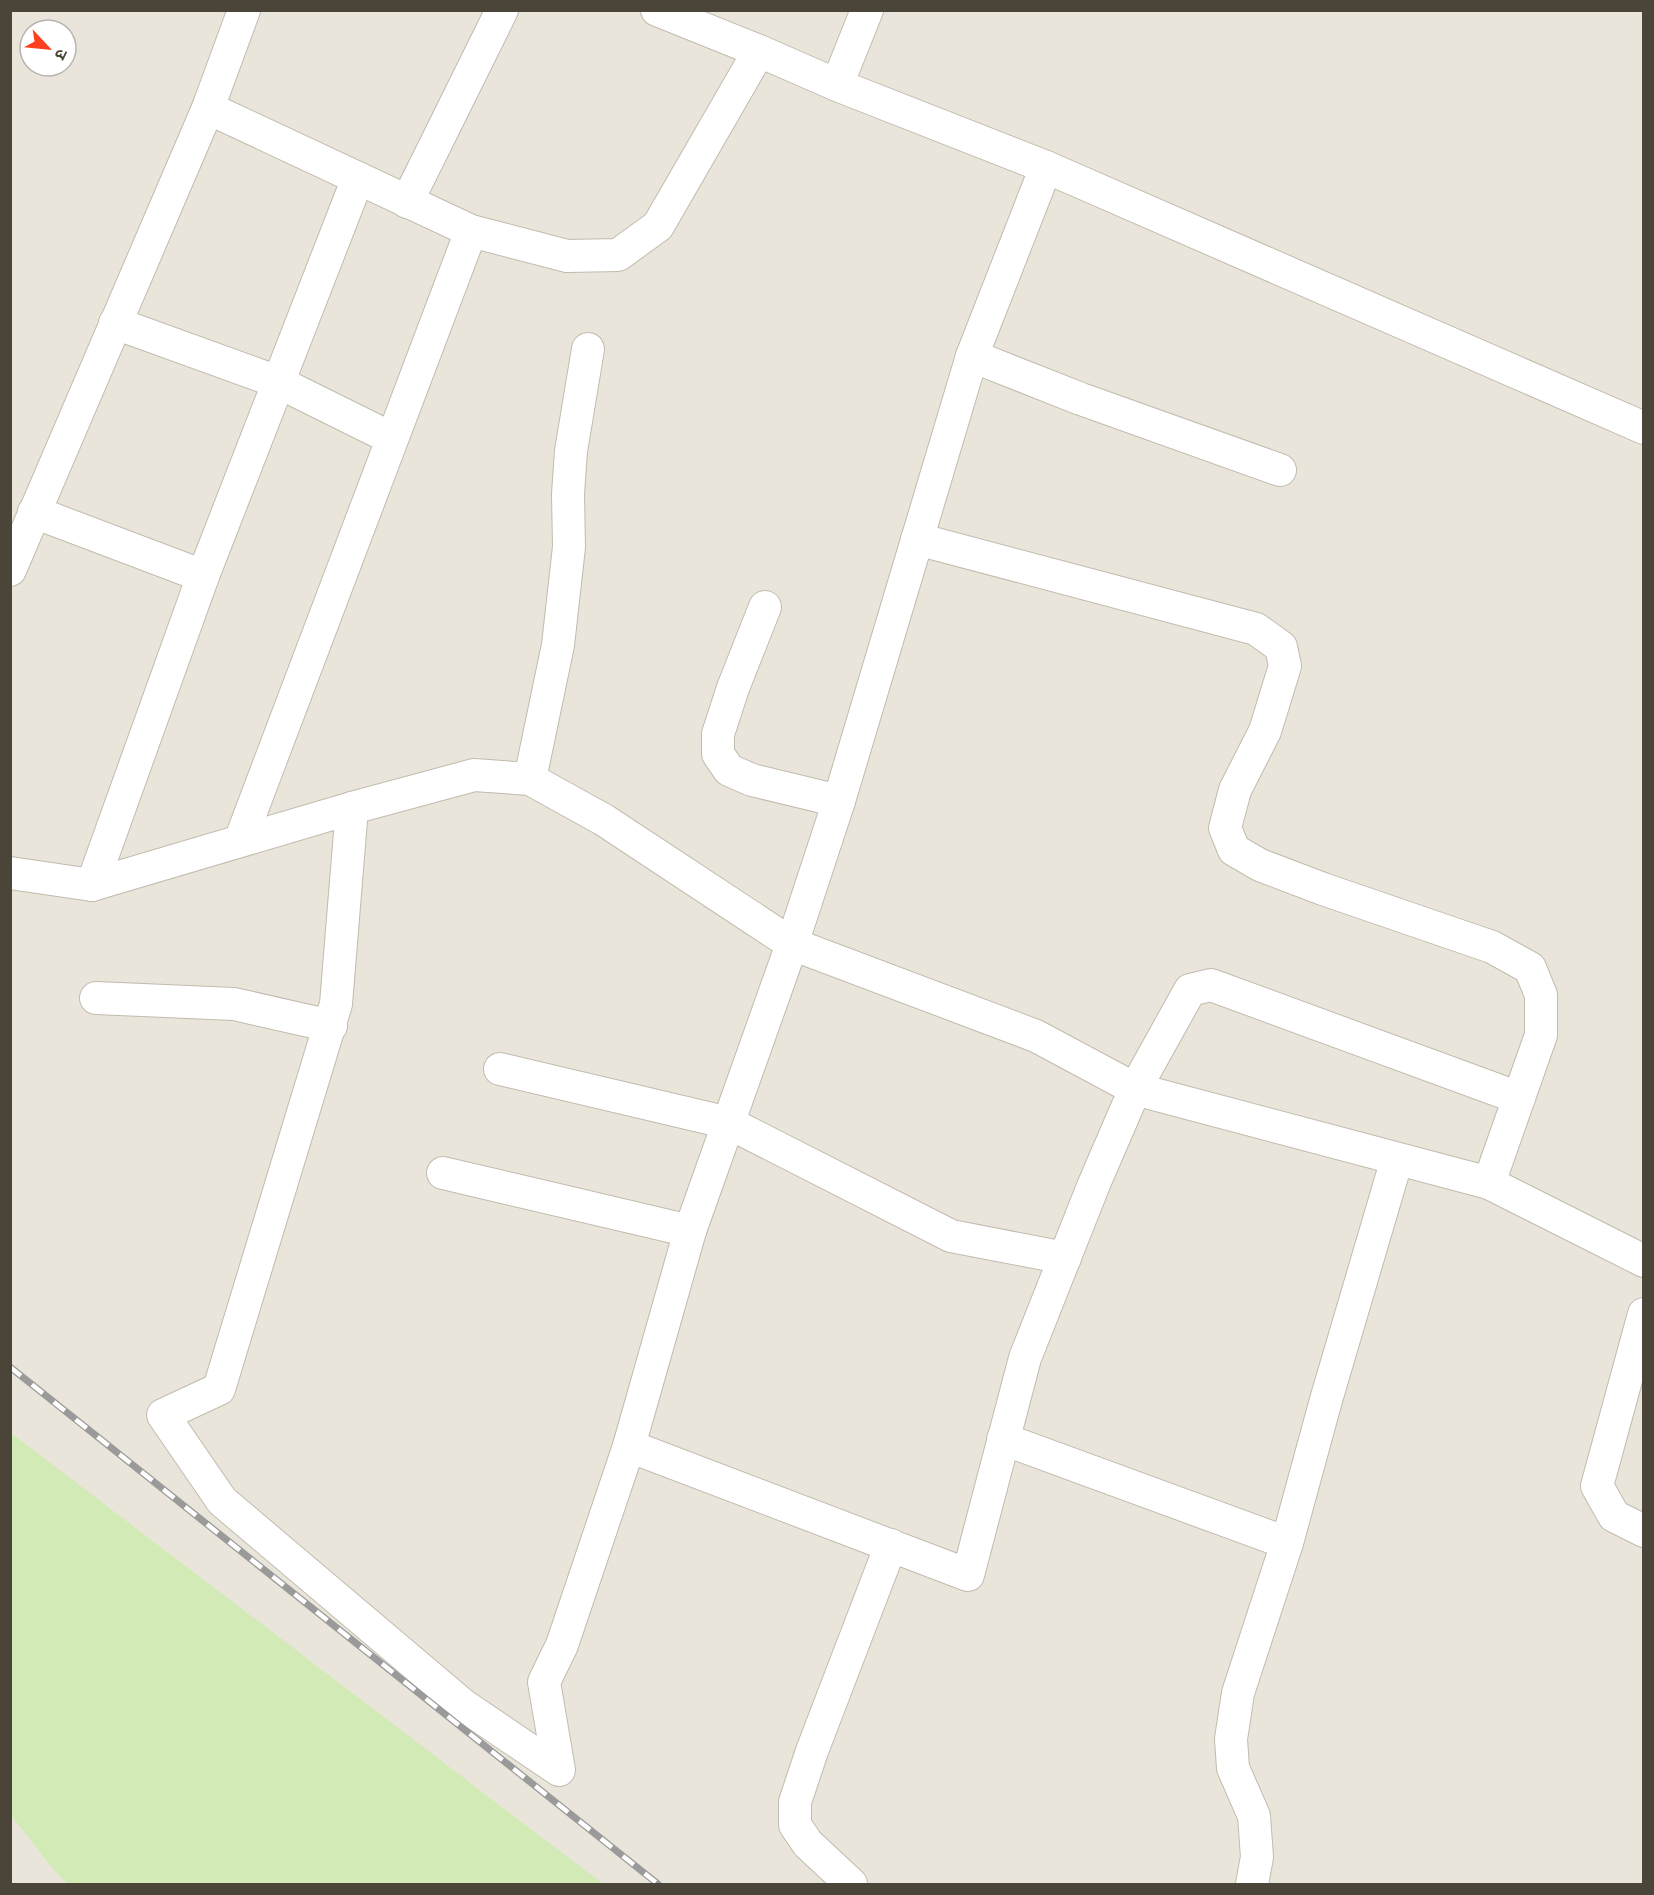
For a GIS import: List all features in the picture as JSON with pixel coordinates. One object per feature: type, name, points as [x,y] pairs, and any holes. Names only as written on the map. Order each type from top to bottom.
[{"type":"street","points":[[10,570],[208,108],[244,10]]},
{"type":"street","points":[[407,202],[502,10]]},
{"type":"street","points":[[657,10],[759,51],[837,86],[1046,167],[1644,428]]},
{"type":"street","points":[[837,86],[867,10]]},
{"type":"street","points":[[208,108],[471,231],[567,256],[618,255],[658,226],[759,51]]},
{"type":"street","points":[[352,808],[336,1004],[331,1026],[219,1389],[163,1416],[222,1501],[463,1705],[559,1770],[544,1682],[562,1646],[628,1446],[690,1231],[792,944],[839,801],[972,356],[1046,167]]},
{"type":"street","points":[[92,885],[203,576],[357,178]]},
{"type":"street","points":[[240,840],[471,231]]},
{"type":"street","points":[[116,324],[278,382],[391,438]]},
{"type":"street","points":[[530,779],[558,645],[569,547],[568,494],[571,451],[588,349]]},
{"type":"street","points":[[972,356],[1081,399],[1280,470]]},
{"type":"street","points":[[34,512],[203,576]]},
{"type":"street","points":[[917,540],[1256,629],[1281,647],[1285,666],[1266,731],[1234,790],[1225,828],[1234,850],[1260,865],[1492,947],[1530,968],[1541,995],[1541,1035],[1489,1183]]},
{"type":"street","points":[[765,607],[733,688],[718,735],[718,754],[729,770],[752,780],[839,801]]},
{"type":"street","points":[[10,873],[92,885],[240,840],[474,775],[530,779],[604,820],[792,944],[1036,1036],[1135,1089],[1489,1183],[1644,1261]]},
{"type":"street","points":[[628,1446],[968,1575],[1024,1358],[1135,1089],[1190,990],[1211,985],[1519,1098]]},
{"type":"street","points":[[96,998],[234,1004],[331,1026]]},
{"type":"street","points":[[500,1070],[729,1123],[951,1236],[1065,1258]]},
{"type":"street","points":[[1252,1884],[1257,1857],[1254,1816],[1233,1768],[1231,1739],[1238,1693],[1287,1543],[1396,1159]]},
{"type":"street","points":[[443,1173],[690,1231]]},
{"type":"street","points":[[1644,1314],[1632,1399],[1597,1486],[1614,1516],[1644,1531]]},
{"type":"street","points":[[1003,1439],[1287,1543]]},
{"type":"street","points":[[851,1884],[808,1844],[795,1825],[795,1802],[812,1751],[891,1545]]},
{"type":"shaded area","points":[[11,11],[1643,11],[1643,1884],[11,1884]]},
{"type":"green space","points":[[10,1433],[603,1884],[68,1884],[53,1869],[11,1815]]},
{"type":"railway","points":[[10,1367],[658,1884]]}]
